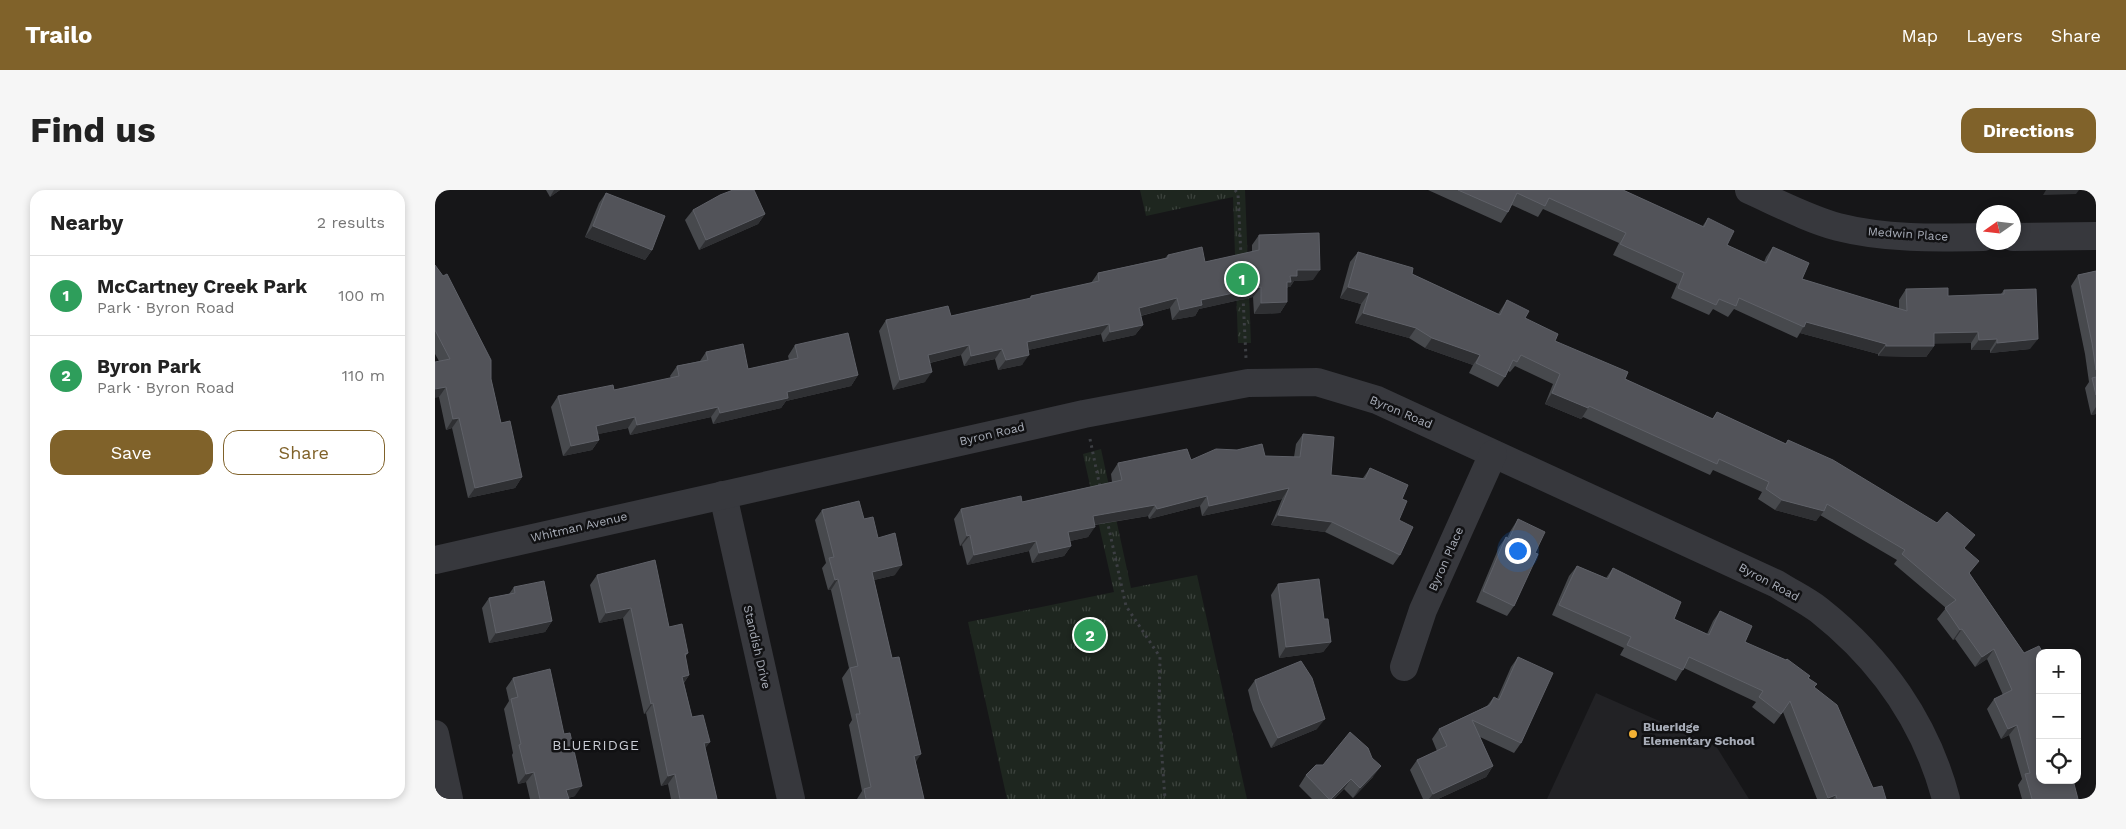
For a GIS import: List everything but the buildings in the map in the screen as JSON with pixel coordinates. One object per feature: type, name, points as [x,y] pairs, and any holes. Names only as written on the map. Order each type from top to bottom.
[{"type":"street","name":"Medwin Place","points":[[1749,190],[1837,226],[1875,234],[1913,237],[1976,237]]},
{"type":"street","points":[[2021,237],[2096,236]]},
{"type":"street","name":"Byron Road","points":[[723,495],[1084,414],[1248,383],[1317,382],[1377,400],[1777,584],[1818,609],[1857,644],[1894,686],[1919,726],[1939,772],[1946,799]]},
{"type":"street","name":"Byron Place","points":[[1404,668],[1423,610],[1493,454]]},
{"type":"street","name":"Whitman Avenue","points":[[435,560],[723,495]]},
{"type":"street","name":"Standish Drive","points":[[723,495],[791,799]]},
{"type":"street","points":[[435,734],[449,799]]},
{"type":"path","points":[[1235,190],[1238,194],[1241,264]]},
{"type":"path","points":[[1243,293],[1248,383]]},
{"type":"path","points":[[1084,414],[1101,491]]},
{"type":"path","points":[[1105,510],[1126,606],[1160,658],[1159,715],[1165,799]]},
{"type":"shaded area","name":"Blueridge Elementary School","points":[[1596,693],[1716,746],[1749,799],[1547,799]]},
{"type":"green space","points":[[1140,190],[1245,190],[1251,343],[1238,343],[1233,197],[1146,216]]},
{"type":"green space","points":[[1101,449],[1131,588],[1197,575],[1247,799],[1007,799],[968,622],[1114,592],[1083,454]]},
{"type":"place","name":"McCartney Creek Park","points":[[1242,279]]},
{"type":"place","name":"Byron Park","points":[[1090,635]]},
{"type":"place","name":"Blueridge Elementary School","points":[[1633,734]]},
{"type":"district","name":"BLUERIDGE","points":[[596,745]]}]
